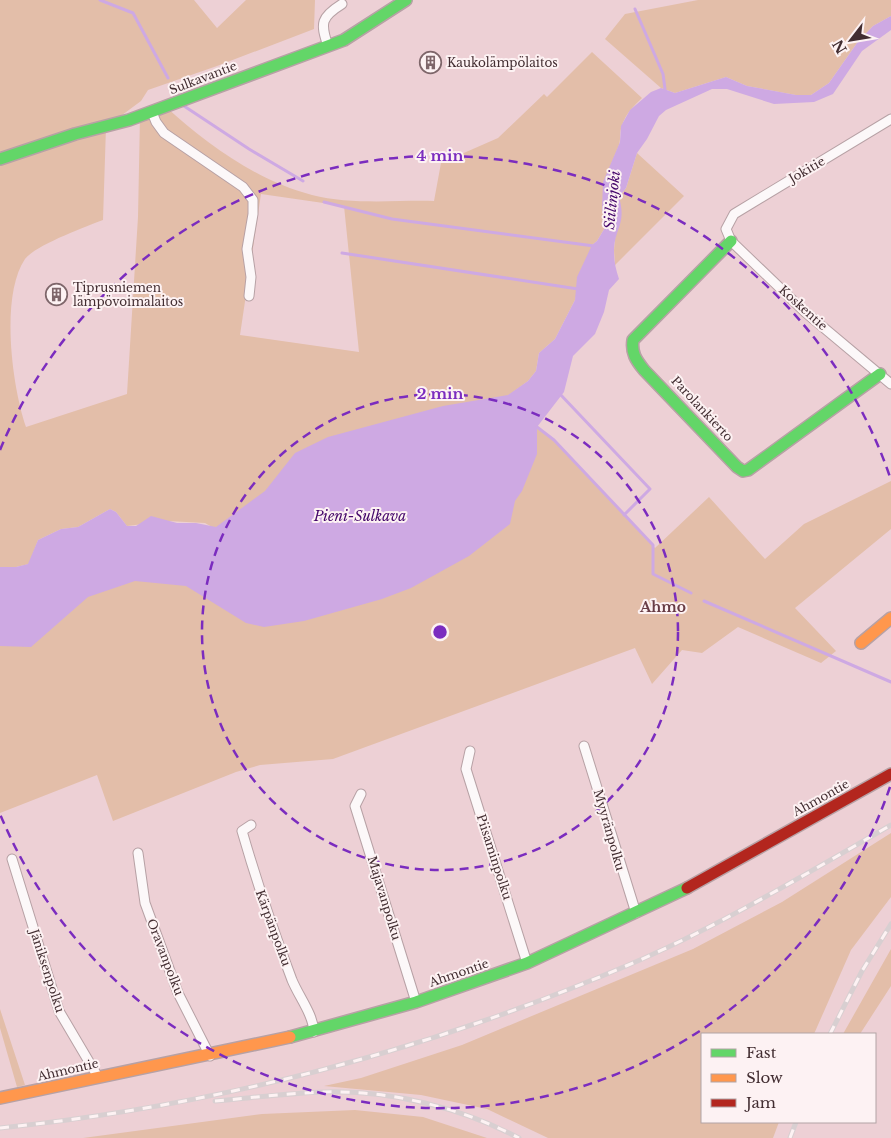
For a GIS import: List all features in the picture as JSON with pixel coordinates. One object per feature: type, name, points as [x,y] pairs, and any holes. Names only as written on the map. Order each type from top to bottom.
[{"type":"street","name":"Sulkavantie","points":[[0,158],[152,112],[344,40],[406,0]]},
{"type":"street","points":[[328,46],[323,23],[326,14],[342,4]]},
{"type":"street","points":[[152,112],[164,133],[243,187],[253,200],[253,214],[247,249],[251,277],[249,296]]},
{"type":"street","name":"Jokitie","points":[[731,241],[726,229],[734,214],[891,119]]},
{"type":"street","name":"Parolankierto","points":[[731,241],[633,340],[631,348],[632,355],[644,370],[737,467],[743,471],[748,470],[776,447],[880,374]]},
{"type":"street","name":"Koskentie","points":[[731,241],[805,312],[891,384]]},
{"type":"street","points":[[861,643],[891,618]]},
{"type":"street","name":"Myyränpolku","points":[[584,746],[636,913]]},
{"type":"street","name":"Piisaminpolku","points":[[470,751],[466,769],[527,963]]},
{"type":"street","name":"Ahmontie","points":[[0,1098],[210,1056],[314,1032],[416,1002],[527,963],[679,893],[891,774]]},
{"type":"street","name":"Majavanpolku","points":[[361,794],[355,806],[416,1002]]},
{"type":"street","name":"Kärpänpolku","points":[[251,825],[242,832],[262,901],[297,992],[314,1023],[314,1032]]},
{"type":"street","name":"Oravanpolku","points":[[138,853],[145,903],[178,993],[210,1056]]},
{"type":"street","name":"Jäniksenpolku","points":[[12,859],[59,1011],[98,1077]]},
{"type":"shaded area","points":[[0,0],[194,0],[217,28],[246,0],[315,0],[314,29],[148,90],[141,101],[106,127],[103,220],[39,248],[25,259],[17,275],[13,295],[11,342],[16,389],[26,427],[127,394],[138,217],[140,116],[166,107],[198,134],[252,171],[292,189],[312,195],[357,201],[434,201],[441,163],[498,138],[544,94],[547,97],[592,52],[642,98],[628,114],[621,128],[619,145],[607,175],[603,193],[606,226],[597,241],[592,245],[575,300],[555,339],[539,353],[536,371],[528,381],[509,395],[235,540],[205,523],[168,521],[127,526],[116,512],[110,509],[78,527],[61,529],[38,540],[29,564],[16,567],[0,567]],"holes":[[[261,194],[344,206],[359,352],[240,335]]]},
{"type":"shaded area","points":[[698,0],[891,0],[891,16],[873,26],[857,43],[829,83],[811,95],[796,95],[747,86],[726,77],[675,93],[661,88],[605,39],[625,14]]},
{"type":"shaded area","points":[[637,153],[684,196],[615,265],[614,250],[619,197],[626,188]]},
{"type":"shaded area","points":[[537,427],[554,440],[655,548],[709,497],[765,559],[804,524],[891,481],[891,529],[795,608],[836,651],[821,663],[738,627],[702,653],[682,650],[652,684],[635,648],[333,759],[260,765],[236,772],[113,821],[97,775],[0,813],[0,621]]},
{"type":"shaded area","points":[[891,833],[891,897],[851,950],[814,1033],[701,1033],[701,1123],[779,1123],[773,1138],[548,1138],[487,1109],[421,1095],[324,1086],[361,1078],[462,1045],[693,949],[782,902]]},
{"type":"shaded area","points":[[891,949],[891,986],[861,1033],[844,1033]]},
{"type":"shaded area","points":[[0,1009],[25,1085],[17,1087],[0,1028]]},
{"type":"shaded area","points":[[355,1110],[423,1117],[487,1138],[83,1138],[262,1114]]},
{"type":"water","name":"Pieni-Sulkava","points":[[891,16],[891,30],[862,51],[833,94],[814,102],[774,104],[727,89],[712,89],[666,110],[659,116],[637,153],[626,188],[619,197],[622,214],[614,252],[615,266],[619,279],[609,290],[604,312],[595,334],[573,356],[564,392],[537,427],[537,454],[522,491],[515,501],[510,524],[469,556],[411,588],[382,599],[304,621],[264,627],[246,623],[186,586],[135,581],[88,597],[31,647],[0,646],[0,567],[16,567],[28,564],[38,540],[61,529],[78,527],[110,509],[116,512],[127,526],[136,526],[151,516],[177,523],[196,523],[216,527],[265,491],[295,453],[328,437],[443,406],[508,395],[528,381],[536,371],[539,353],[555,339],[575,300],[577,277],[592,245],[597,241],[606,226],[602,209],[603,182],[620,142],[621,126],[630,110],[651,92],[661,88],[675,93],[726,77],[747,86],[796,95],[811,95],[829,83],[857,43],[873,26]]},
{"type":"waterway","points":[[100,0],[133,13],[168,78]]},
{"type":"waterway","points":[[635,9],[663,74],[665,89]]},
{"type":"waterway","points":[[184,106],[249,149],[303,181]]},
{"type":"waterway","points":[[324,202],[392,219],[594,246]]},
{"type":"waterway","points":[[342,253],[578,289]]},
{"type":"waterway","points":[[559,393],[650,489],[624,515]]},
{"type":"waterway","points":[[537,427],[554,440],[653,545],[653,574],[691,593]]},
{"type":"waterway","points":[[704,601],[891,682]]},
{"type":"railway","points":[[0,1128],[81,1118],[161,1105],[240,1089],[319,1071],[397,1049],[474,1024],[626,966],[694,935],[760,900],[891,825]]},
{"type":"railway","points":[[831,1033],[862,971],[891,924]]},
{"type":"railway","points":[[215,1101],[325,1092],[375,1094],[425,1103],[450,1110],[497,1127],[519,1138]]},
{"type":"railway","points":[[790,1138],[796,1123]]},
{"type":"traffic: fast","points":[[0,159],[75,134],[129,120],[344,40],[406,0]]},
{"type":"traffic: fast","points":[[731,241],[633,340],[633,349],[644,370],[737,467],[743,471],[748,470],[880,374]]},
{"type":"traffic: fast","points":[[290,1037],[416,1002],[527,963],[687,888]]},
{"type":"traffic: slow","points":[[861,643],[891,618]]},
{"type":"traffic: slow","points":[[0,1098],[290,1037]]},
{"type":"traffic: jam","points":[[687,888],[891,774]]},
{"type":"place","name":"Kaukolämpölaitos","points":[[431,63]]},
{"type":"place","name":"Tiprusniemen lämpövoimalaitos","points":[[57,295]]},
{"type":"district","name":"Ahmo","points":[[663,607]]},
{"type":"water label","name":"Siilinjoki","points":[[612,200]]}]
